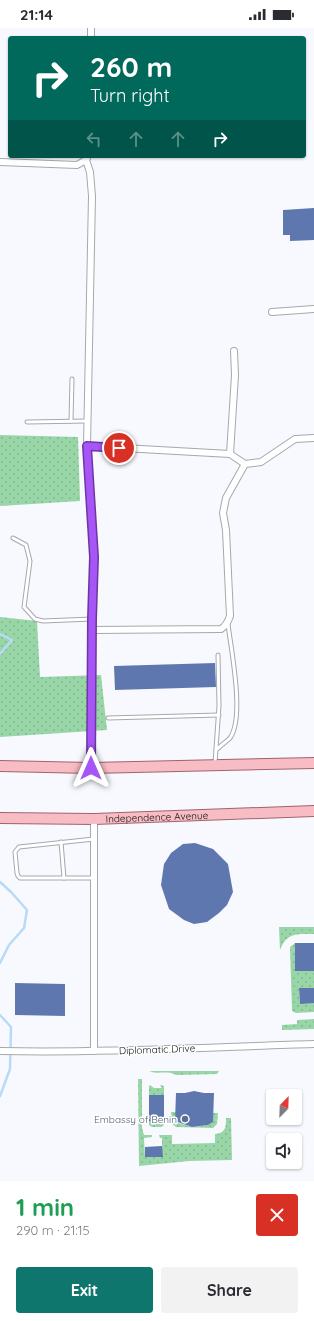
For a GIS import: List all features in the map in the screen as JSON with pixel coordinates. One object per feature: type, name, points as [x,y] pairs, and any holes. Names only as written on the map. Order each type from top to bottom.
[{"type":"main road","points":[[0,766],[91,768],[314,763]]},
{"type":"main road","name":"Independence Avenue","points":[[0,818],[94,819],[314,811]]},
{"type":"street","points":[[0,162],[77,165],[86,158],[90,172],[92,196],[87,446],[94,557],[91,768]]},
{"type":"street","points":[[272,312],[314,309]]},
{"type":"street","points":[[230,454],[236,375],[234,351]]},
{"type":"street","points":[[87,446],[230,454],[245,464],[261,462],[295,439],[314,438]]},
{"type":"street","points":[[92,630],[221,629],[225,627],[228,623],[229,611],[226,530],[223,513],[226,498],[245,464]]},
{"type":"street","points":[[94,819],[94,1051]]},
{"type":"street","name":"Diplomatic Drive","points":[[0,1051],[94,1051],[314,1044]]},
{"type":"lane","points":[[71,421],[72,379]]},
{"type":"lane","points":[[28,422],[87,421]]},
{"type":"lane","points":[[13,538],[26,546],[30,561],[24,607],[35,619],[43,621],[92,619]]},
{"type":"lane","points":[[216,750],[230,737],[236,721],[237,692],[228,623]]},
{"type":"lane","points":[[215,765],[219,715],[218,656]]},
{"type":"lane","points":[[108,718],[219,715]]},
{"type":"lane","points":[[94,839],[19,847],[15,852],[16,866],[18,876],[20,878],[94,878]]},
{"type":"lane","points":[[60,842],[64,878]]},
{"type":"green space","points":[[0,435],[78,437],[80,501],[0,506]]},
{"type":"green space","points":[[0,617],[37,621],[40,677],[101,675],[107,730],[0,737]]},
{"type":"green space","points":[[279,927],[314,927],[314,934],[293,935],[286,940],[280,950]]},
{"type":"green space","points":[[295,943],[295,971],[314,971],[314,988],[299,989],[300,1003],[314,1003],[314,1012],[296,1013],[292,1011],[290,947]]},
{"type":"green space","points":[[314,1019],[314,1029],[282,1030],[282,1025],[297,1024],[297,1020]]},
{"type":"green space","points":[[149,1071],[219,1071],[217,1074],[176,1075]]},
{"type":"green space","points":[[138,1079],[142,1079],[142,1128],[144,1135],[152,1135],[152,1137],[144,1138],[145,1157],[162,1156],[162,1138],[160,1138],[159,1135],[172,1135],[172,1144],[215,1143],[215,1134],[225,1129],[226,1118],[231,1118],[232,1160],[189,1161],[139,1166]]},
{"type":"green space","points":[[150,1085],[154,1088],[162,1088],[160,1085],[164,1086],[164,1095],[158,1095],[158,1121],[164,1121],[164,1125],[161,1127],[152,1127],[149,1125],[149,1121],[155,1121],[155,1095],[149,1095]]},
{"type":"green space","points":[[171,1112],[176,1112],[176,1122],[194,1126],[203,1126],[213,1122],[213,1113],[218,1113],[217,1124],[213,1128],[176,1127],[172,1123]]},
{"type":"building","points":[[314,208],[314,240],[290,241],[290,235],[283,235],[283,210]]},
{"type":"building","points":[[215,663],[216,687],[115,690],[114,666]]},
{"type":"building","points":[[195,843],[213,849],[228,864],[233,892],[227,905],[219,913],[207,922],[194,924],[184,920],[169,909],[161,885],[164,864],[171,853],[183,844]]},
{"type":"building","points":[[295,943],[314,943],[314,971],[295,971]]},
{"type":"building","points":[[15,983],[65,984],[65,1016],[15,1015]]},
{"type":"building","points":[[299,988],[314,988],[314,1003],[300,1004]]},
{"type":"building","points":[[194,1091],[214,1093],[213,1122],[208,1125],[192,1127],[175,1121],[176,1093]]},
{"type":"building","points":[[149,1095],[164,1095],[164,1121],[149,1121]]},
{"type":"building","points":[[162,1146],[163,1157],[145,1157],[145,1147]]},
{"type":"waterway","points":[[0,634],[12,640],[0,654]]},
{"type":"waterway","points":[[0,882],[27,910],[24,928],[9,945],[0,963]]},
{"type":"waterway","points":[[0,1015],[11,1027],[10,1069],[0,1096]]},
{"type":"place","name":"Embassy of Benin","points":[[185,1119]]},
{"type":"route","points":[[91,768],[94,557],[88,483],[87,446],[119,448]]}]
